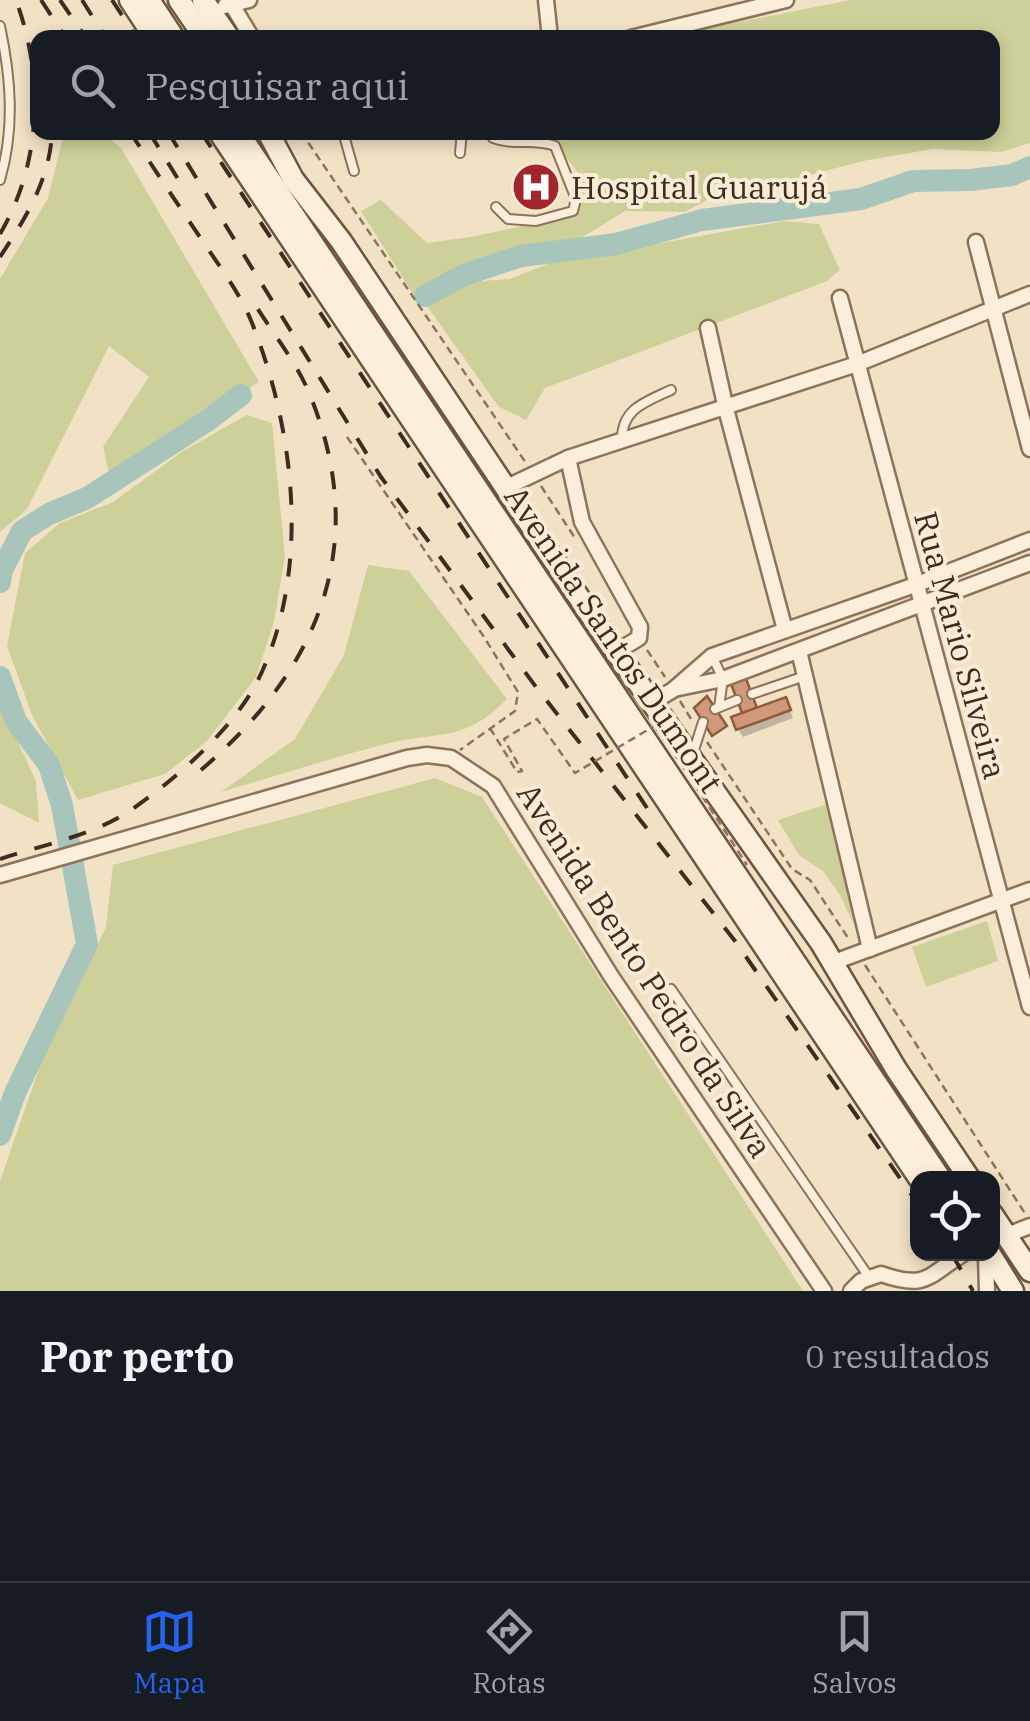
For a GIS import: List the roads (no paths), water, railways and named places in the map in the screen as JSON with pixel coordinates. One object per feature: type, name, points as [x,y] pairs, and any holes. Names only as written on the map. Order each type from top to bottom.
[{"type":"main road","points":[[130,0],[150,30]]},
{"type":"main road","points":[[149,0],[169,30]]},
{"type":"main road","points":[[179,0],[200,30]]},
{"type":"main road","points":[[218,4],[226,30]]},
{"type":"main road","name":"Avenida Santos Dumont","points":[[224,140],[914,1171]]},
{"type":"main road","name":"Avenida Santos Dumont","points":[[243,140],[935,1171]]},
{"type":"main road","name":"Avenida Santos Dumont","points":[[272,140],[293,179],[341,241],[616,652],[834,962],[896,1069],[964,1171]]},
{"type":"main road","name":"Avenida Santos Dumont","points":[[287,140],[341,241]]},
{"type":"main road","points":[[1000,1238],[1030,1271]]},
{"type":"main road","points":[[993,1261],[1013,1291]]},
{"type":"street","points":[[218,4],[249,0]]},
{"type":"street","points":[[546,0],[549,30]]},
{"type":"street","points":[[664,30],[786,0]]},
{"type":"street","points":[[218,4],[244,30]]},
{"type":"street","points":[[976,242],[1030,449]]},
{"type":"street","points":[[505,488],[568,458],[857,364],[1030,294]]},
{"type":"street","name":"Rua Mario Silveira","points":[[840,298],[1030,1006]]},
{"type":"street","points":[[708,328],[785,630]]},
{"type":"street","points":[[568,458],[582,522],[641,630],[639,638],[616,652]]},
{"type":"street","points":[[651,703],[673,690],[712,656],[1030,540]]},
{"type":"street","points":[[673,690],[723,679],[799,652],[1030,563]]},
{"type":"street","points":[[799,652],[864,952]]},
{"type":"street","name":"Avenida Bento Pedro da Silva","points":[[0,875],[407,758],[451,758],[493,786],[611,976],[824,1291]]},
{"type":"street","points":[[834,962],[1030,890]]},
{"type":"street","points":[[1000,1238],[1030,1223]]},
{"type":"street","points":[[851,1291],[882,1274],[902,1282],[921,1282],[952,1261]]},
{"type":"street","points":[[987,1291],[988,1261]]},
{"type":"lane","points":[[0,26],[10,76],[11,126],[0,180]]},
{"type":"lane","points":[[346,140],[354,171]]},
{"type":"lane","points":[[460,153],[461,140]]},
{"type":"lane","points":[[496,207],[508,219],[536,221],[573,211],[576,200],[555,146],[497,140]]},
{"type":"lane","points":[[622,442],[624,418],[632,409],[671,390]]},
{"type":"lane","points":[[712,656],[723,679],[717,708],[737,700]]},
{"type":"lane","points":[[752,694],[805,676]]},
{"type":"lane","points":[[692,757],[701,727]]},
{"type":"lane","points":[[671,989],[869,1278]]},
{"type":"waterway","points":[[425,296],[464,275],[521,256],[616,244],[702,220],[861,199],[913,181],[971,180],[1012,175],[1030,167]]},
{"type":"waterway","points":[[0,582],[22,531],[87,498],[241,395]]},
{"type":"waterway","points":[[0,677],[16,721],[49,765],[62,805],[87,944],[15,1093],[0,1135]]},
{"type":"railway","points":[[16,0],[30,54]]},
{"type":"railway","points":[[41,0],[61,30]]},
{"type":"railway","points":[[60,0],[81,30]]},
{"type":"railway","points":[[82,0],[101,30]]},
{"type":"railway","points":[[112,0],[132,30]]},
{"type":"railway","points":[[0,234],[24,178],[32,140]]},
{"type":"railway","points":[[0,257],[41,183],[51,140]]},
{"type":"railway","points":[[0,859],[114,820],[165,785],[202,752],[235,716],[259,678],[286,592],[291,501],[287,454],[267,365],[237,293],[135,140]]},
{"type":"railway","points":[[154,140],[178,179]]},
{"type":"railway","points":[[173,140],[381,477],[536,687],[735,941],[910,1193]]},
{"type":"railway","points":[[206,140],[647,808]]},
{"type":"railway","points":[[201,770],[242,731],[276,690],[303,647],[323,601],[333,553],[335,503],[328,450],[305,383],[254,303]]},
{"type":"railway","points":[[956,1261],[973,1291]]},
{"type":"place","name":"Hospital Guarujá","points":[[536,187]]}]
